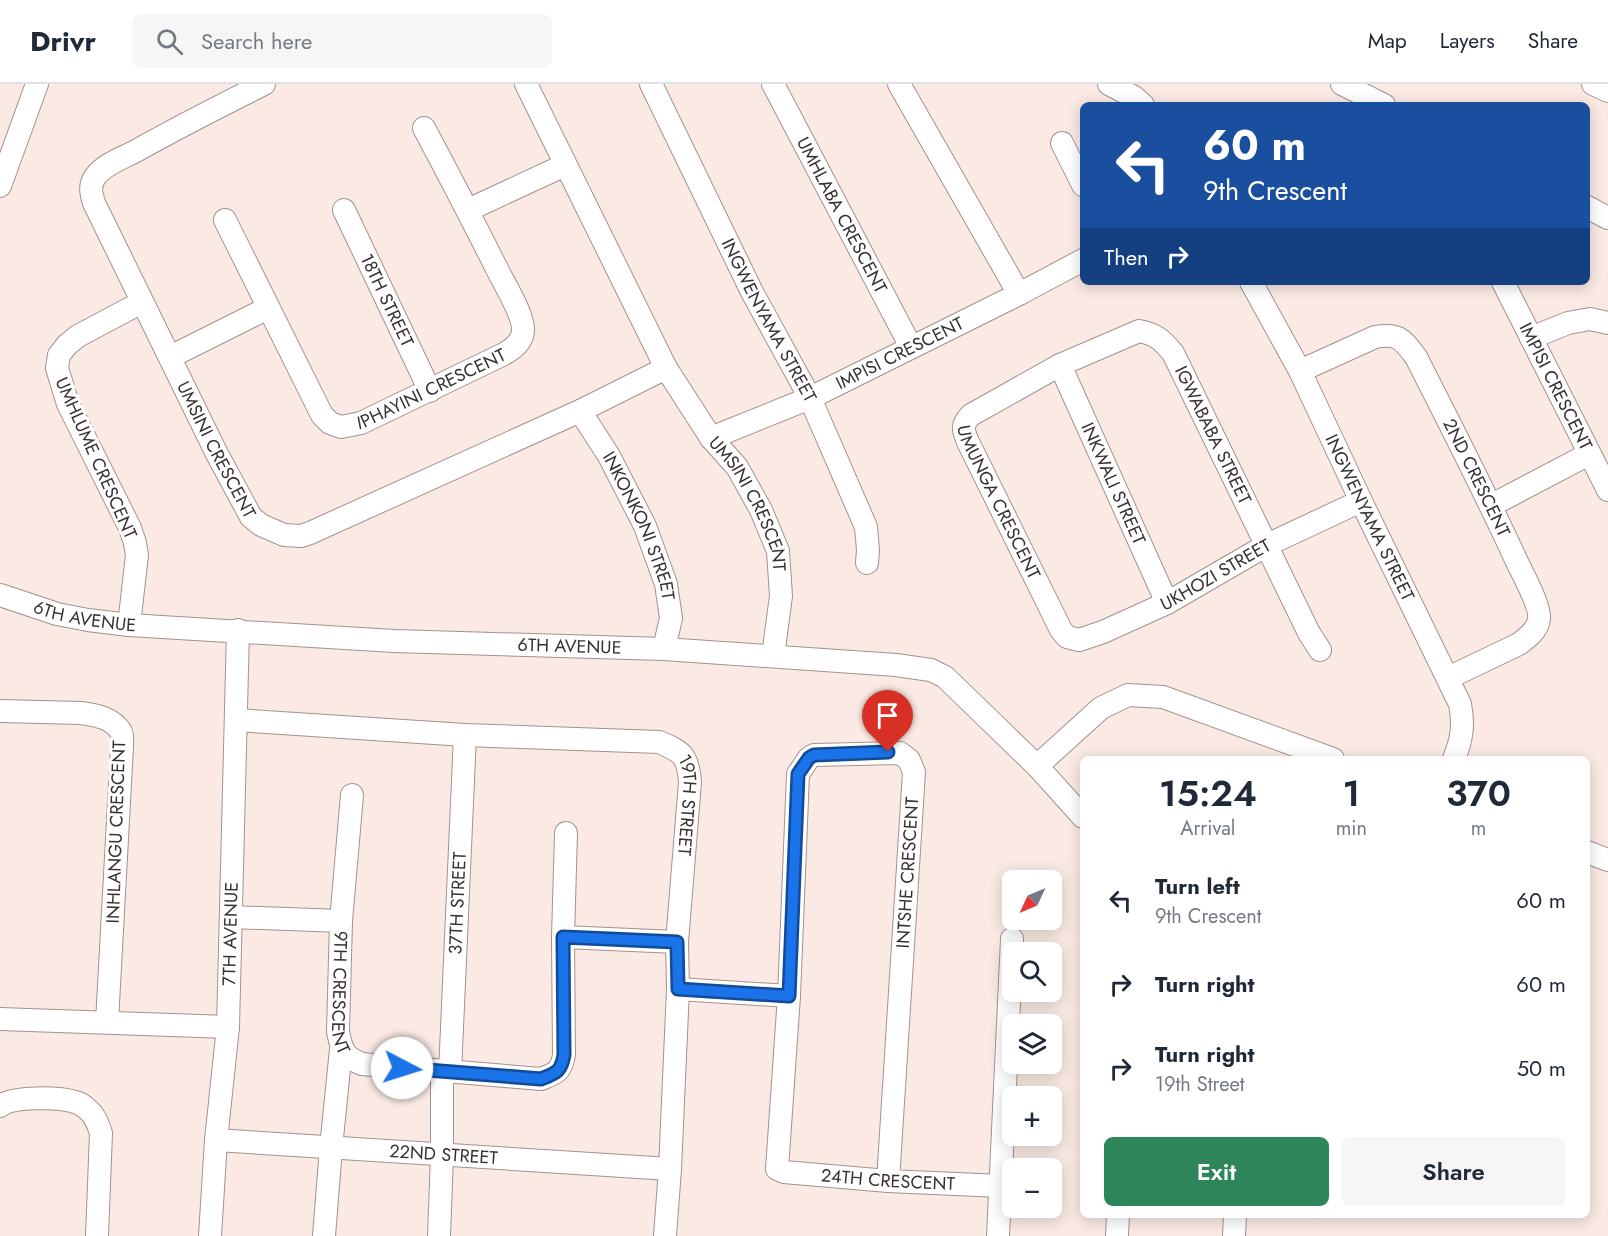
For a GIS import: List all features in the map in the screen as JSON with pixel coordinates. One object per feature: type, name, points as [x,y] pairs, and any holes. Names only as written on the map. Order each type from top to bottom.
[{"type":"street","points":[[0,186],[37,84]]},
{"type":"street","name":"UMSINI CRESCENT","points":[[264,84],[118,160],[100,172],[90,186],[94,202],[216,452],[251,517],[261,525],[271,531],[292,536],[309,533],[580,411],[666,368]]},
{"type":"street","name":"UMSINI CRESCENT","points":[[526,84],[666,368],[711,438],[737,467],[761,510],[778,551],[781,596],[773,656]]},
{"type":"street","name":"INGWENYAMA STREET","points":[[651,84],[752,292],[810,398],[867,527],[867,563]]},
{"type":"street","name":"UMHLABA CRESCENT","points":[[773,84],[911,347]]},
{"type":"street","points":[[899,84],[1019,294]]},
{"type":"street","points":[[1109,84],[1140,102]]},
{"type":"street","points":[[1342,84],[1378,102]]},
{"type":"street","points":[[1593,84],[1608,91]]},
{"type":"street","name":"IPHAYINI CRESCENT","points":[[225,220],[322,415],[336,426],[361,423],[504,354],[515,346],[524,333],[511,296],[424,128]]},
{"type":"street","points":[[1062,143],[1080,178]]},
{"type":"street","points":[[468,210],[565,165]]},
{"type":"street","points":[[1590,209],[1608,218]]},
{"type":"street","name":"18TH STREET","points":[[344,210],[430,391]]},
{"type":"street","name":"IMPISI CRESCENT","points":[[711,438],[810,398],[1080,262]]},
{"type":"street","name":"INGWENYAMA STREET","points":[[1253,285],[1300,370],[1460,704],[1464,722],[1455,756]]},
{"type":"street","name":"IMPISI CRESCENT","points":[[1504,285],[1608,490]]},
{"type":"street","name":"UMHLUME CRESCENT","points":[[129,625],[136,568],[135,543],[130,528],[68,404],[57,368],[59,356],[78,336],[142,302]]},
{"type":"street","points":[[170,357],[268,308]]},
{"type":"street","points":[[1531,338],[1568,323],[1590,318],[1608,323]]},
{"type":"street","name":"UMUNGA CRESCENT","points":[[1067,637],[1061,630],[968,442],[963,431],[964,422],[970,415],[1060,364],[1139,331],[1149,333]]},
{"type":"street","name":"IGWABABA STREET","points":[[1149,333],[1161,340],[1173,353],[1309,633],[1320,650]]},
{"type":"street","name":"2ND CRESCENT","points":[[1300,370],[1375,338],[1388,335],[1396,336],[1404,341],[1416,357],[1492,505],[1535,600],[1540,618],[1536,628],[1519,644],[1448,678]]},
{"type":"street","name":"INKWALI STREET","points":[[1060,364],[1167,603]]},
{"type":"street","name":"INKONKONI STREET","points":[[580,411],[609,456],[645,526],[666,584],[671,618],[664,649]]},
{"type":"street","points":[[1492,505],[1589,454]]},
{"type":"street","name":"UKHOZI STREET","points":[[1067,637],[1079,640],[1086,638],[1167,603],[1267,545],[1361,501]]},
{"type":"street","name":"6TH AVENUE","points":[[0,595],[57,614],[88,621],[129,625],[394,641],[664,649],[896,665],[931,670],[945,677],[961,691],[1037,766],[1080,815]]},
{"type":"street","name":"7TH AVENUE","points":[[210,1236],[216,1140],[228,1027],[238,630]]},
{"type":"street","points":[[1037,766],[1101,708],[1128,695],[1163,696],[1325,756]]},
{"type":"street","name":"INHLANGU CRESCENT","points":[[0,711],[93,715],[111,722],[122,733],[107,1022]]},
{"type":"street","name":"19TH STREET","points":[[236,720],[465,735],[659,742],[673,748],[683,756],[688,766],[690,782],[677,942],[678,989],[670,1169],[664,1236]]},
{"type":"street","name":"37TH STREET","points":[[439,1236],[465,735]]},
{"type":"street","name":"INTSHE CRESCENT","points":[[777,1170],[789,996],[798,774],[809,758],[814,755],[900,753],[909,760],[914,772],[888,1181]]},
{"type":"street","name":"9TH CRESCENT","points":[[352,795],[341,921],[338,1032],[341,1049],[350,1059],[362,1064],[541,1079],[562,1066],[564,1055],[563,937],[566,833]]},
{"type":"street","points":[[231,917],[341,921]]},
{"type":"street","points":[[563,937],[677,942]]},
{"type":"street","points":[[998,1236],[1012,939]]},
{"type":"street","points":[[678,989],[789,996]]},
{"type":"street","points":[[0,1019],[228,1027]]},
{"type":"street","points":[[324,1236],[341,1049]]},
{"type":"street","points":[[0,1106],[17,1099],[76,1102],[89,1110],[97,1120],[100,1133],[97,1236]]},
{"type":"street","name":"22ND STREET","points":[[216,1140],[670,1169]]},
{"type":"street","name":"24TH CRESCENT","points":[[777,1170],[888,1181],[1001,1186]]},
{"type":"street","points":[[1117,1236],[1118,1218]]},
{"type":"street","points":[[1234,1236],[1235,1218]]},
{"type":"route","points":[[402,1068],[541,1079],[554,1073],[562,1066],[564,1055],[563,937],[677,942],[678,989],[789,996],[798,774],[802,766],[814,755],[888,752]]}]
